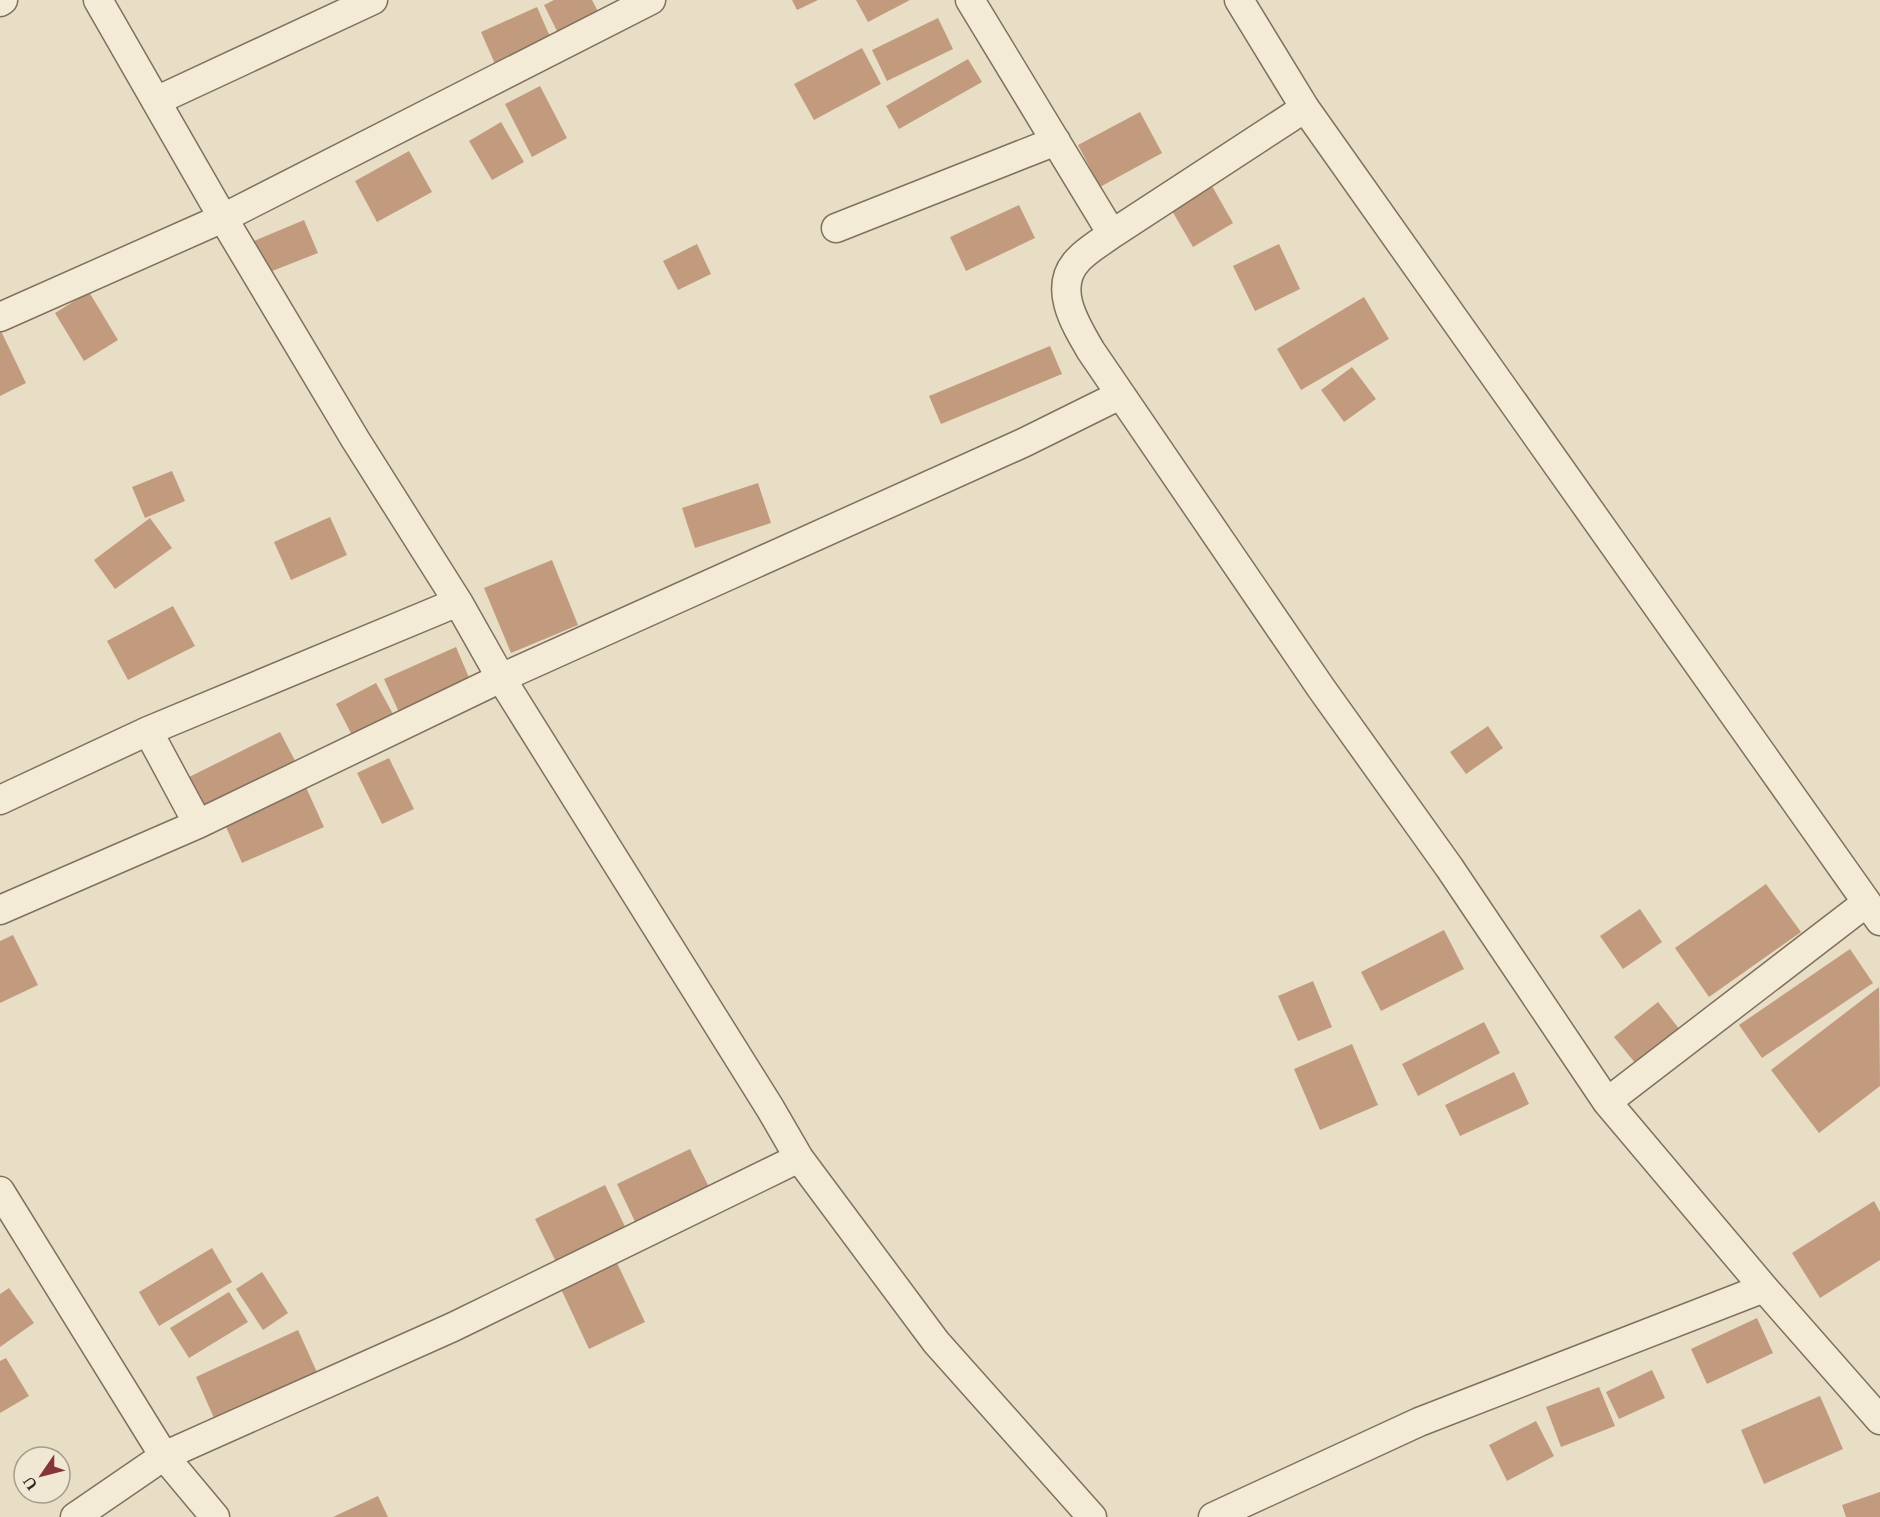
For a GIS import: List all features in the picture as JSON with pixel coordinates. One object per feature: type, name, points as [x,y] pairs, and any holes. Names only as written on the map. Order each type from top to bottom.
[{"type":"street","points":[[98,0],[223,218],[355,439],[458,602],[501,678],[764,1098],[799,1158],[936,1342],[1092,1517]]},
{"type":"street","points":[[156,101],[373,0]]},
{"type":"street","points":[[0,317],[223,218],[651,0]]},
{"type":"street","points":[[970,0],[1112,234]]},
{"type":"street","points":[[1239,0],[1305,108],[1873,912],[1607,1102]]},
{"type":"street","points":[[1305,108],[1112,234],[1077,260],[1065,284],[1071,317],[1090,351],[1120,395],[1321,688],[1449,867],[1607,1102],[1764,1288],[1880,1420]]},
{"type":"street","points":[[836,228],[1056,141]]},
{"type":"street","points":[[0,910],[198,824],[501,678],[1023,443],[1120,395]]},
{"type":"street","points":[[0,800],[148,731],[458,602]]},
{"type":"street","points":[[148,731],[198,824]]},
{"type":"street","points":[[75,1517],[164,1456],[453,1327],[799,1158]]},
{"type":"street","points":[[0,1191],[164,1456],[215,1517]]},
{"type":"street","points":[[1213,1517],[1419,1422],[1764,1288]]},
{"type":"building","points":[[554,0],[592,0],[604,23],[563,43],[544,5]]},
{"type":"building","points":[[792,0],[818,0],[797,10]]},
{"type":"building","points":[[856,0],[910,0],[868,22]]},
{"type":"building","points":[[537,7],[555,48],[499,73],[481,32]]},
{"type":"building","points":[[938,18],[953,49],[887,81],[872,50]]},
{"type":"building","points":[[862,48],[881,84],[814,120],[794,84]]},
{"type":"building","points":[[968,59],[982,82],[899,129],[886,106]]},
{"type":"building","points":[[540,86],[567,138],[532,157],[505,104]]},
{"type":"building","points":[[1140,112],[1162,153],[1100,187],[1078,145]]},
{"type":"building","points":[[501,122],[524,162],[492,180],[469,141]]},
{"type":"building","points":[[409,151],[432,192],[377,222],[355,181]]},
{"type":"building","points":[[1212,186],[1233,223],[1193,247],[1171,209]]},
{"type":"building","points":[[1019,205],[1035,238],[966,271],[950,237]]},
{"type":"building","points":[[304,220],[318,253],[262,275],[249,243]]},
{"type":"building","points":[[697,244],[711,274],[678,290],[663,261]]},
{"type":"building","points":[[1279,244],[1300,289],[1255,311],[1233,266]]},
{"type":"building","points":[[89,292],[118,340],[84,361],[55,313]]},
{"type":"building","points":[[1364,297],[1389,339],[1301,390],[1277,349]]},
{"type":"building","points":[[0,329],[26,383],[0,396]]},
{"type":"building","points":[[1050,346],[1062,374],[941,424],[929,396]]},
{"type":"building","points":[[1352,367],[1376,399],[1344,422],[1321,390]]},
{"type":"building","points":[[172,471],[185,501],[145,518],[132,487]]},
{"type":"building","points":[[758,483],[771,523],[695,548],[682,508]]},
{"type":"building","points":[[330,517],[347,555],[291,580],[274,542]]},
{"type":"building","points":[[150,518],[172,548],[115,589],[94,560]]},
{"type":"building","points":[[552,560],[578,625],[511,653],[484,588]]},
{"type":"building","points":[[173,606],[195,646],[128,680],[107,641]]},
{"type":"building","points":[[456,647],[473,687],[402,719],[384,679]]},
{"type":"building","points":[[376,683],[398,723],[357,745],[336,704]]},
{"type":"building","points":[[1488,726],[1503,748],[1466,774],[1450,752]]},
{"type":"building","points":[[280,732],[301,772],[207,818],[187,778]]},
{"type":"building","points":[[389,758],[414,809],[382,824],[357,773]]},
{"type":"building","points":[[304,783],[324,827],[242,863],[223,820]]},
{"type":"building","points":[[1766,884],[1801,932],[1709,997],[1675,948]]},
{"type":"building","points":[[1640,909],[1662,942],[1623,969],[1600,936]]},
{"type":"building","points":[[1444,930],[1464,969],[1381,1011],[1361,972]]},
{"type":"building","points":[[13,935],[38,985],[0,1003],[0,941]]},
{"type":"building","points":[[1850,949],[1873,983],[1762,1058],[1739,1025]]},
{"type":"building","points":[[1313,981],[1332,1027],[1298,1041],[1278,996]]},
{"type":"building","points":[[1879,987],[1880,1086],[1819,1133],[1771,1070]]},
{"type":"building","points":[[1658,1002],[1684,1035],[1640,1069],[1614,1037]]},
{"type":"building","points":[[1484,1022],[1500,1053],[1418,1096],[1402,1064]]},
{"type":"building","points":[[1352,1044],[1378,1105],[1320,1130],[1294,1069]]},
{"type":"building","points":[[1514,1072],[1529,1104],[1460,1136],[1445,1105]]},
{"type":"building","points":[[690,1149],[713,1195],[639,1230],[617,1184]]},
{"type":"building","points":[[605,1185],[631,1239],[561,1272],[535,1219]]},
{"type":"building","points":[[1874,1201],[1880,1212],[1880,1260],[1820,1298],[1792,1253]]},
{"type":"building","points":[[212,1248],[232,1282],[159,1326],[139,1292]]},
{"type":"building","points":[[617,1263],[645,1322],[589,1349],[561,1289]]},
{"type":"building","points":[[262,1272],[288,1313],[263,1330],[236,1289]]},
{"type":"building","points":[[9,1288],[34,1323],[0,1347],[0,1294]]},
{"type":"building","points":[[229,1292],[248,1322],[189,1358],[170,1328]]},
{"type":"building","points":[[1757,1318],[1773,1353],[1707,1384],[1691,1349]]},
{"type":"building","points":[[298,1330],[320,1379],[217,1425],[196,1377]]},
{"type":"building","points":[[6,1358],[29,1396],[0,1413],[0,1361]]},
{"type":"building","points":[[1652,1370],[1665,1398],[1619,1419],[1606,1392]]},
{"type":"building","points":[[1599,1387],[1615,1426],[1561,1447],[1546,1407]]},
{"type":"building","points":[[1820,1396],[1843,1449],[1764,1484],[1741,1430]]},
{"type":"building","points":[[1536,1421],[1554,1456],[1507,1481],[1489,1445]]},
{"type":"building","points":[[1880,1492],[1880,1517],[1846,1517],[1842,1505]]},
{"type":"building","points":[[378,1496],[388,1517],[333,1517]]}]
